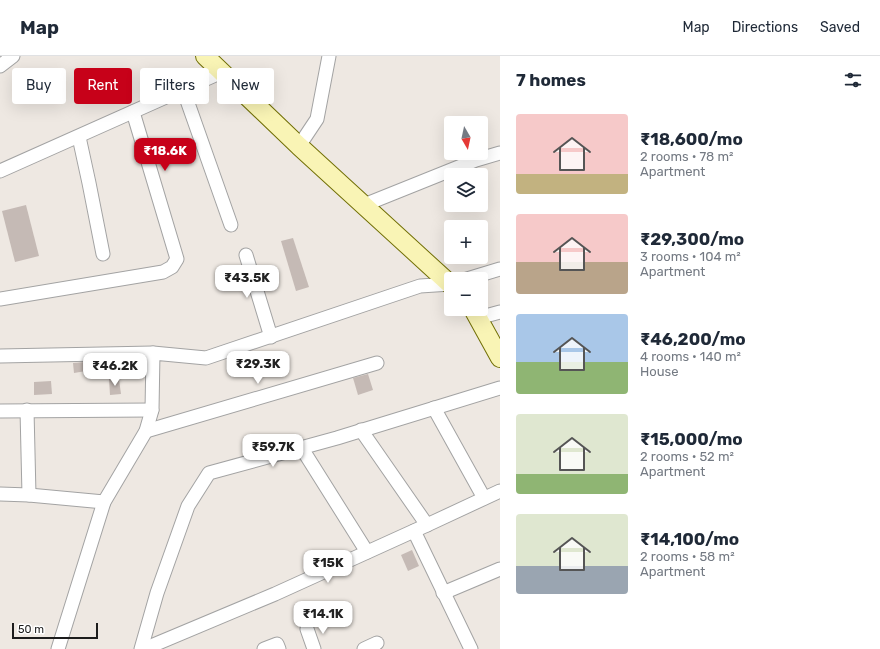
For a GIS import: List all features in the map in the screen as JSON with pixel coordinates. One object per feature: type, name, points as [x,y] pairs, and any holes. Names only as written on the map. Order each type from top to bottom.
[{"type":"street","points":[[0,66],[13,56]]},
{"type":"street","points":[[206,56],[218,68]]},
{"type":"street","points":[[299,146],[317,119],[329,56]]},
{"type":"street","points":[[0,171],[150,104]]},
{"type":"street","points":[[188,104],[231,225]]},
{"type":"street","points":[[255,104],[364,205],[444,274]]},
{"type":"street","points":[[0,299],[163,272],[172,267],[177,259],[174,245],[133,112]]},
{"type":"street","points":[[79,137],[103,254]]},
{"type":"street","points":[[364,205],[476,160],[500,153]]},
{"type":"street","points":[[246,255],[271,337]]},
{"type":"street","points":[[488,273],[500,269]]},
{"type":"street","points":[[0,356],[153,353],[206,358],[420,286],[444,284]]},
{"type":"street","points":[[488,313],[500,312]]},
{"type":"street","points":[[476,316],[499,354]]},
{"type":"street","points":[[58,649],[104,502],[146,431],[152,410],[153,353]]},
{"type":"street","points":[[146,431],[377,363]]},
{"type":"street","points":[[141,649],[157,593],[188,506],[209,473],[301,448],[500,388]]},
{"type":"street","points":[[434,408],[484,498]]},
{"type":"street","points":[[28,410],[29,495]]},
{"type":"street","points":[[0,411],[152,410]]},
{"type":"street","points":[[361,430],[427,526]]},
{"type":"street","points":[[301,448],[368,552]]},
{"type":"street","points":[[144,649],[275,594],[427,526],[500,491]]},
{"type":"street","points":[[0,494],[29,495],[104,502]]},
{"type":"street","points":[[414,531],[471,649]]},
{"type":"street","points":[[443,593],[500,569]]},
{"type":"street","points":[[307,629],[314,649]]},
{"type":"street","points":[[364,649],[377,643]]},
{"type":"street","points":[[264,649],[277,644],[279,649]]},
{"type":"building","points":[[26,205],[39,256],[15,262],[2,211]]},
{"type":"building","points":[[293,238],[309,287],[296,291],[281,241]]},
{"type":"building","points":[[85,362],[86,371],[74,373],[73,363]]},
{"type":"building","points":[[368,374],[373,390],[358,395],[353,378]]},
{"type":"building","points":[[109,379],[119,379],[121,394],[110,395]]},
{"type":"building","points":[[51,381],[52,394],[34,395],[34,382]]},
{"type":"building","points":[[412,550],[419,566],[408,571],[401,555]]}]
